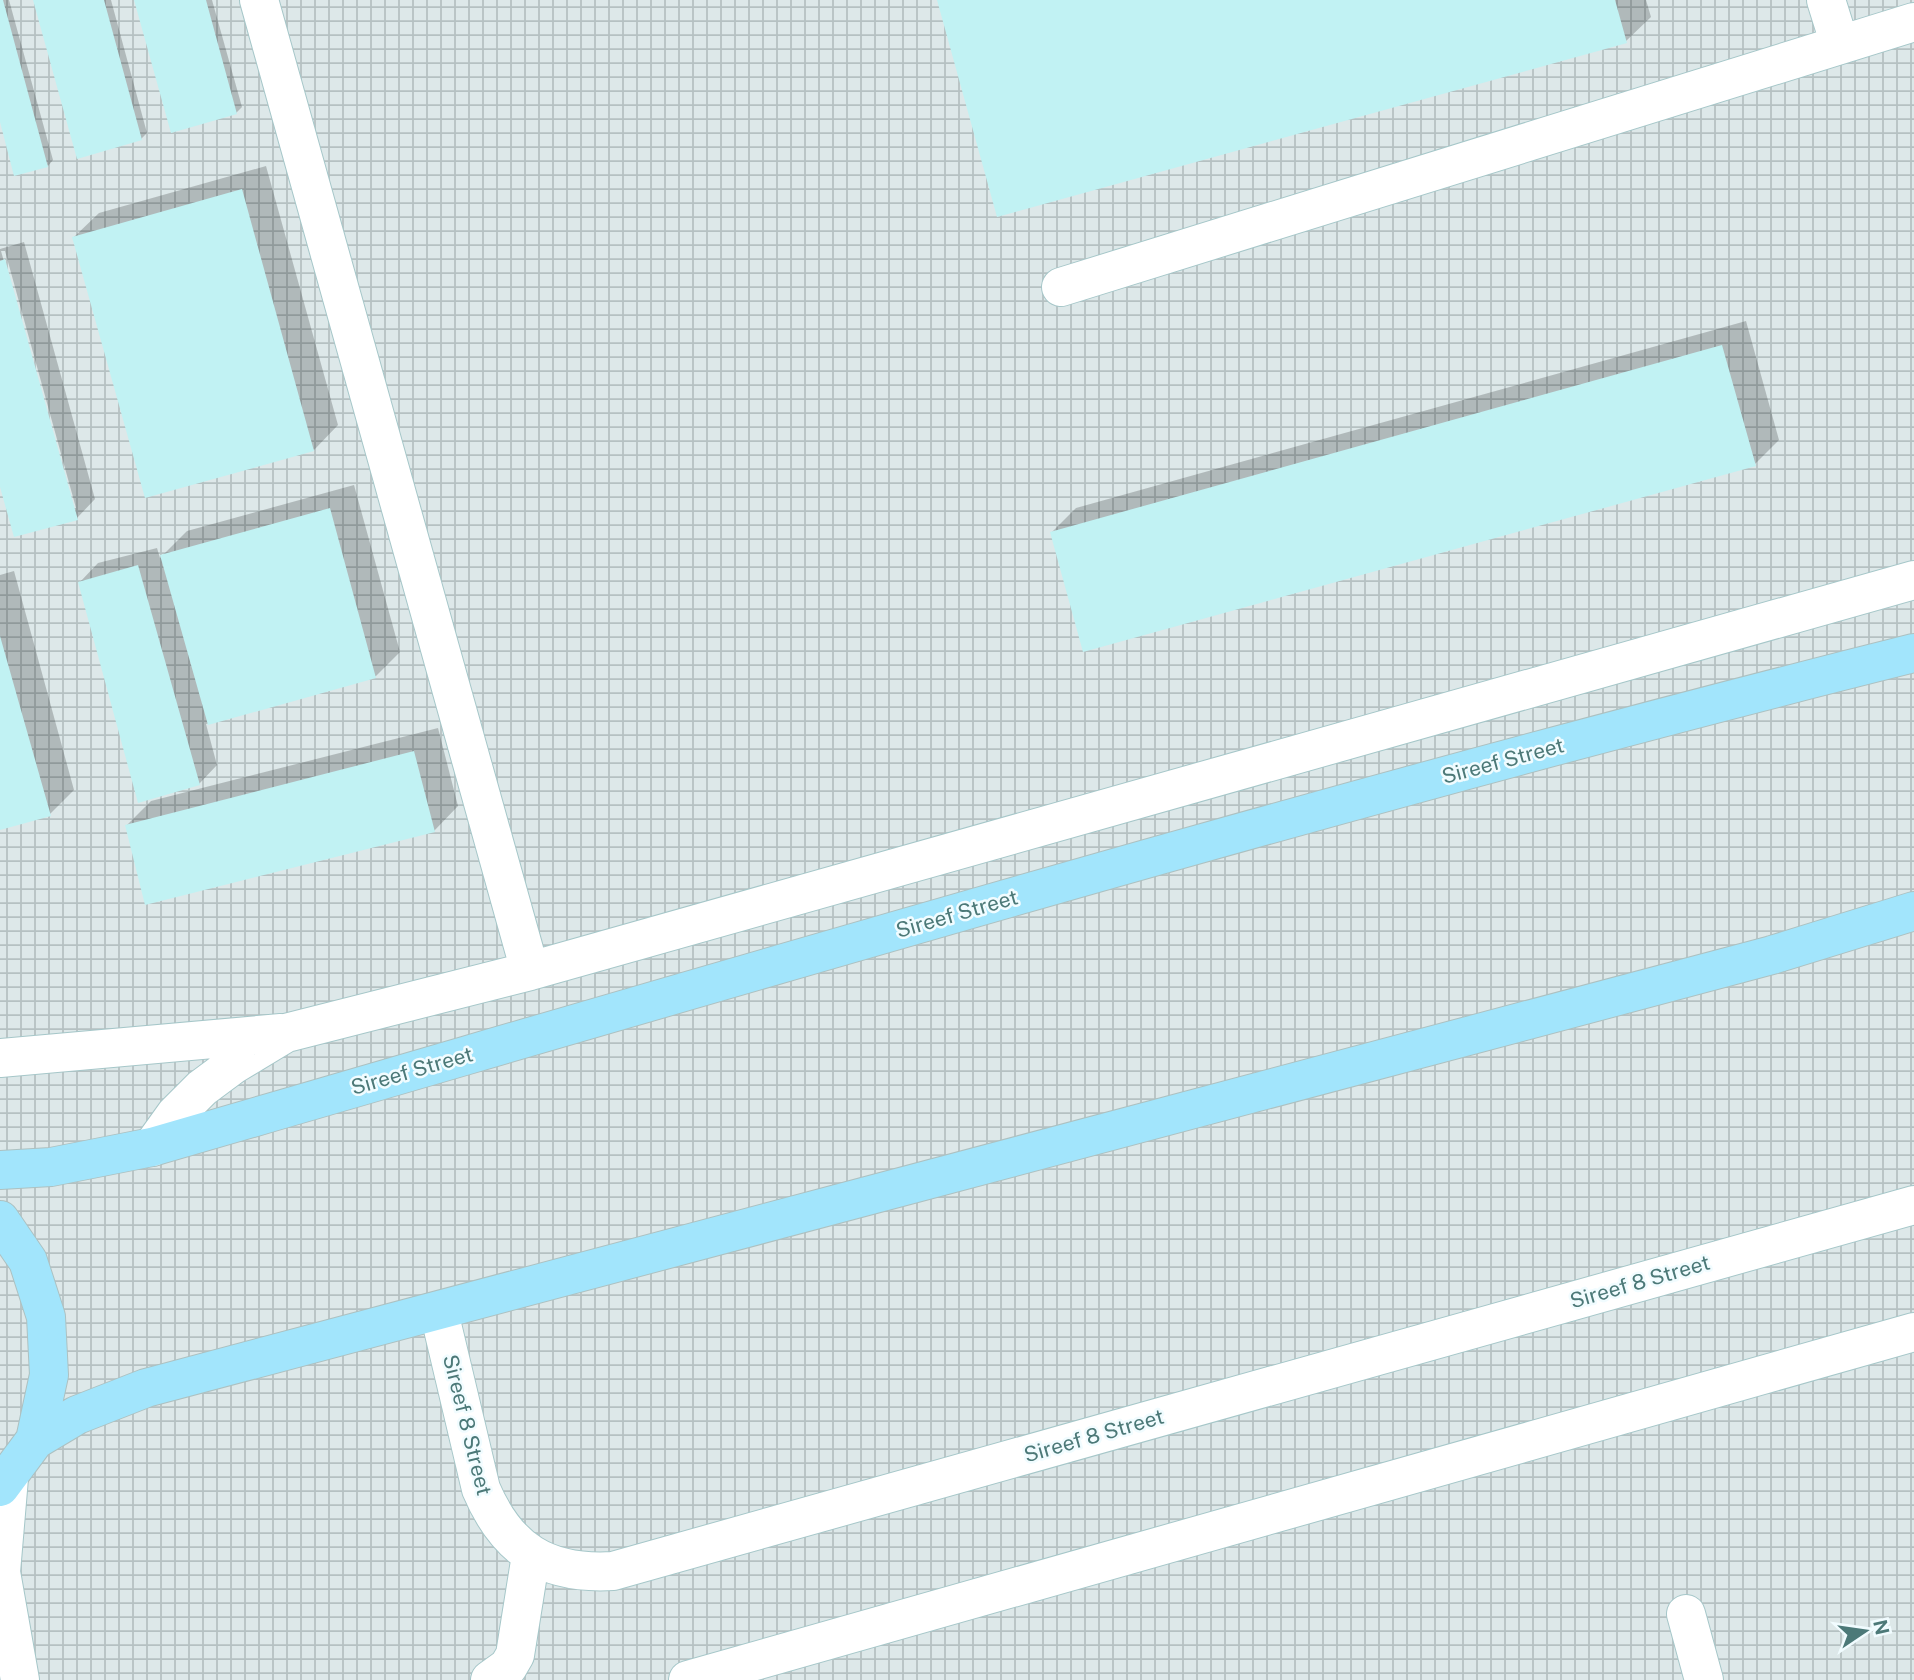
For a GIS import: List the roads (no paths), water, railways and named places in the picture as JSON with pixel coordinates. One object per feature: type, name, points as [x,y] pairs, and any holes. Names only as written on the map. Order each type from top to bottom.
[{"type":"main road","name":"Sireef Street","points":[[0,1170],[51,1167],[152,1146],[1084,877],[1725,700],[1914,653]]},
{"type":"main road","points":[[35,1440],[78,1415],[146,1388],[1772,955],[1914,911]]},
{"type":"main road","points":[[0,1220],[28,1261],[47,1317],[49,1375],[35,1440],[4,1483]]},
{"type":"street","points":[[259,0],[530,971]]},
{"type":"street","points":[[1826,0],[1840,46]]},
{"type":"street","points":[[1061,287],[1914,22]]},
{"type":"street","points":[[0,1058],[286,1033],[530,971],[1914,580]]},
{"type":"street","points":[[152,1146],[175,1115],[202,1088],[286,1033]]},
{"type":"street","name":"Sireef 8 Street","points":[[439,1312],[481,1489],[492,1514],[509,1537],[531,1555],[556,1567],[585,1573],[613,1571],[1914,1205]]},
{"type":"street","points":[[688,1680],[1914,1332]]},
{"type":"street","points":[[4,1483],[1,1572],[20,1680]]},
{"type":"street","points":[[490,1680],[508,1667],[515,1656],[531,1555]]},
{"type":"street","points":[[1686,1614],[1704,1680]]}]
